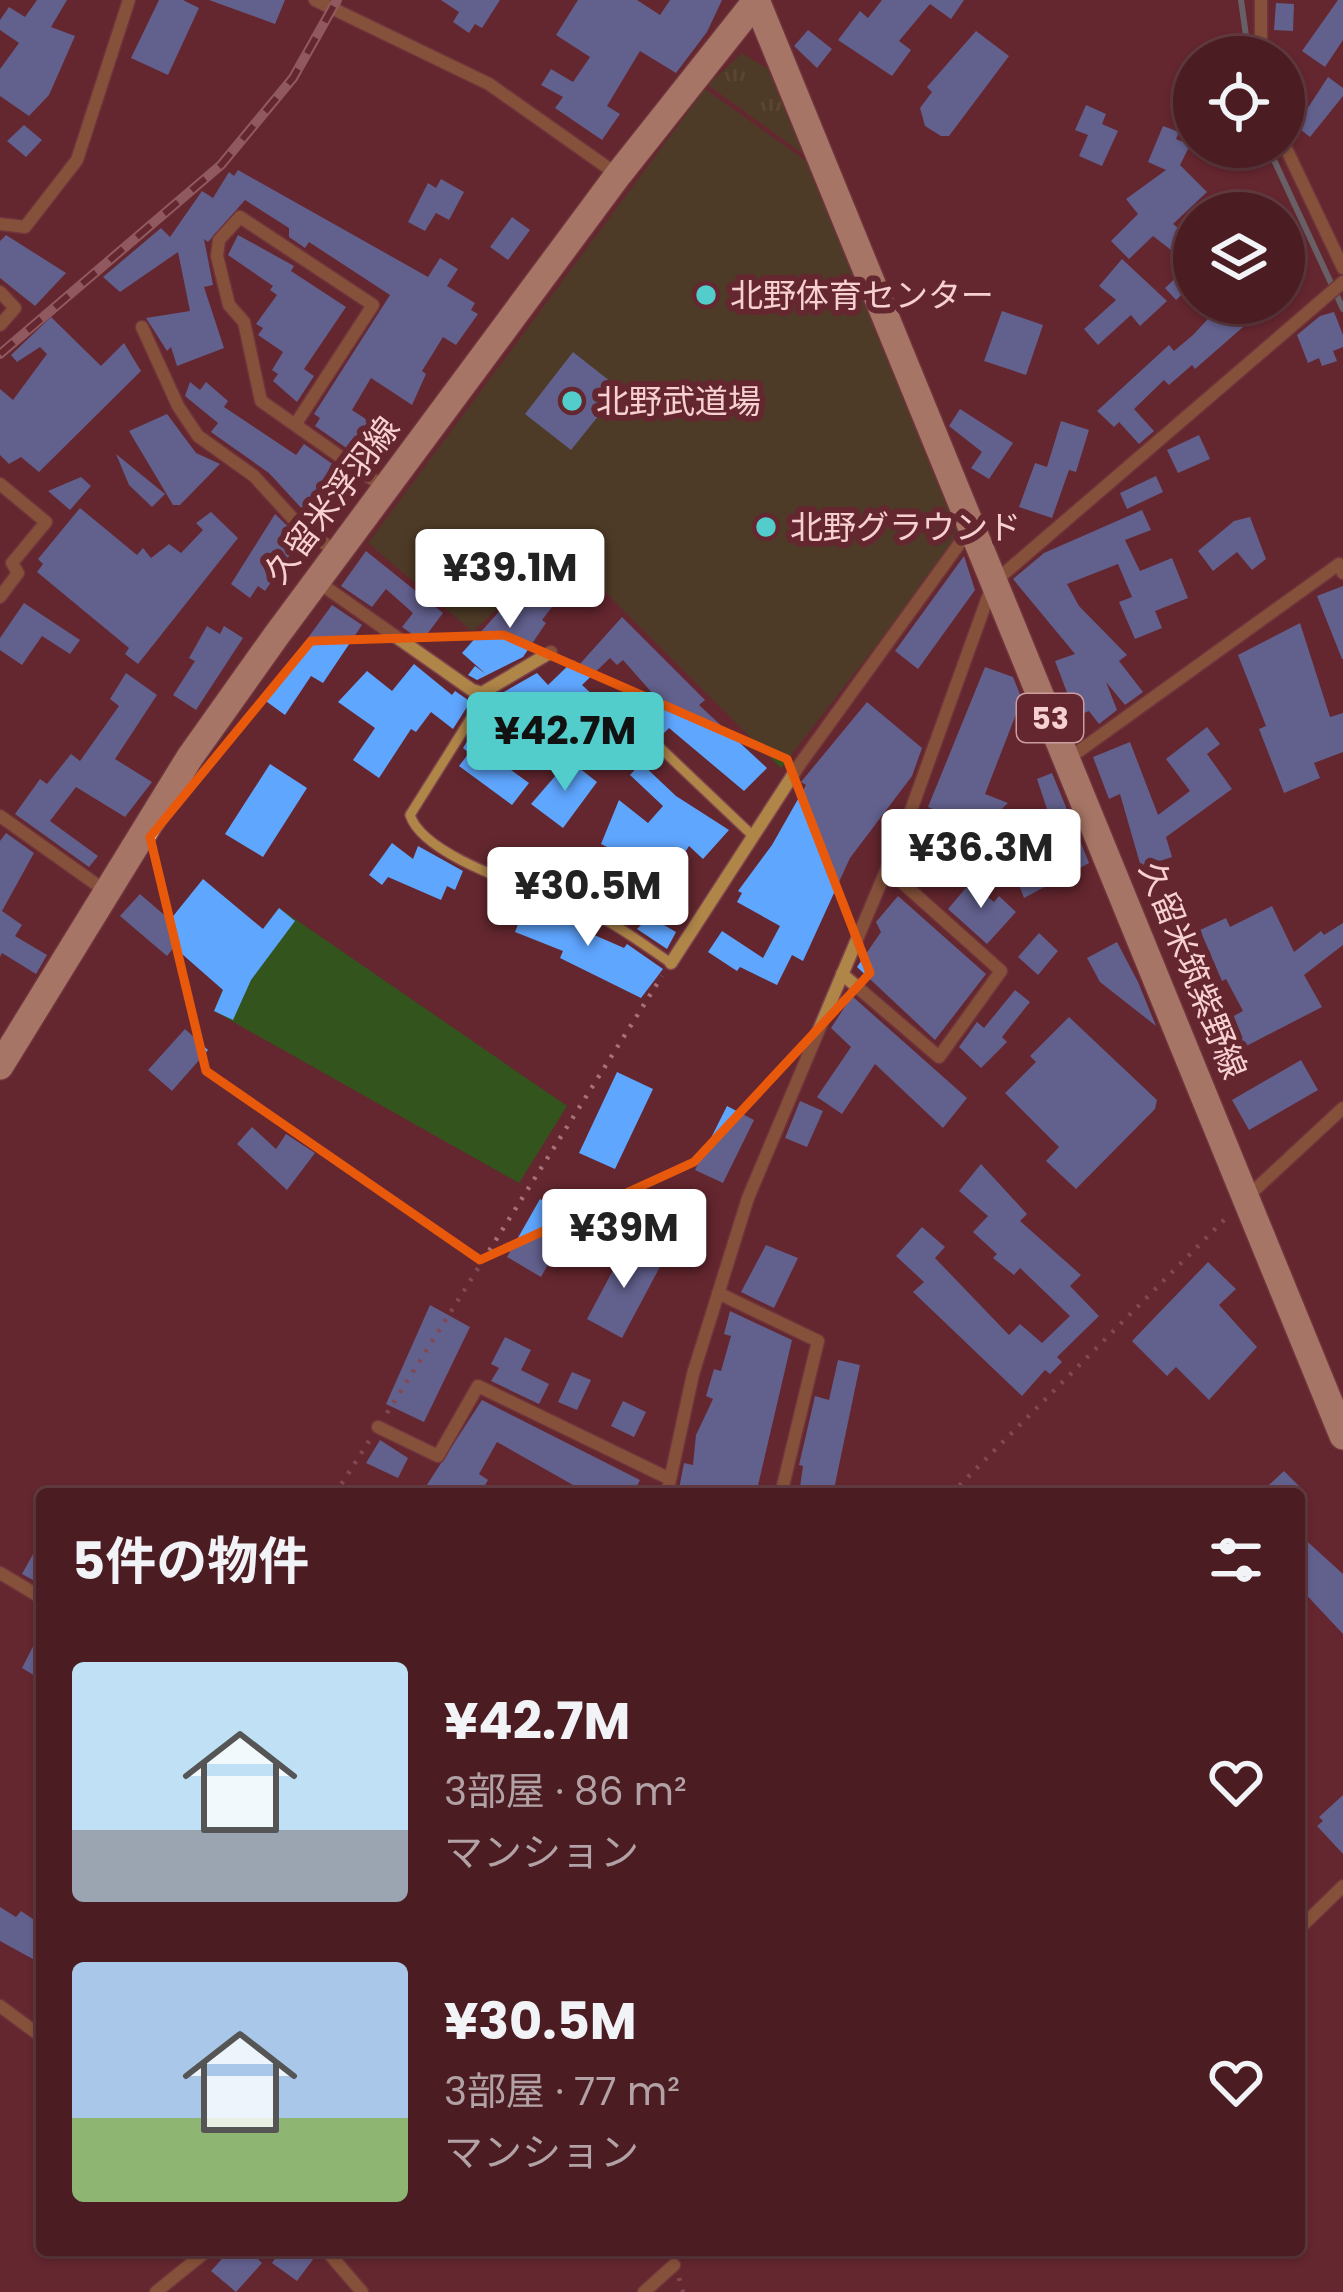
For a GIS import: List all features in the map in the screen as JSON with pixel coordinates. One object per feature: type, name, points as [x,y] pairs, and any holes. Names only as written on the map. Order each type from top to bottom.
[{"type":"main road","name":"久留米浮羽線","points":[[0,1066],[190,757],[618,176],[756,0]]},
{"type":"main road","name":"久留米筑紫野線","points":[[756,0],[1343,1436]]},
{"type":"street","points":[[0,224],[25,226],[77,160],[129,0]]},
{"type":"street","points":[[315,0],[489,84],[618,176]]},
{"type":"street","points":[[1261,0],[1261,36]]},
{"type":"street","points":[[1295,168],[1343,268]]},
{"type":"street","points":[[295,425],[373,305],[240,217],[219,240],[217,256],[229,304],[244,322],[261,401],[295,425],[386,488]]},
{"type":"street","points":[[668,1488],[718,1293],[772,1135],[886,869],[993,583],[1343,282]]},
{"type":"street","points":[[0,292],[16,308],[0,325]]},
{"type":"street","points":[[142,326],[178,406],[199,436],[254,476],[296,523],[338,554]]},
{"type":"street","points":[[0,484],[46,522],[12,563],[18,573],[0,597]]},
{"type":"street","points":[[671,963],[753,836],[972,526]]},
{"type":"street","points":[[1067,760],[1339,564],[1343,573]]},
{"type":"street","points":[[317,581],[478,692],[551,652]]},
{"type":"street","points":[[0,816],[108,893]]},
{"type":"street","points":[[842,974],[939,1057],[1001,971],[886,869]]},
{"type":"street","points":[[1246,1197],[1343,1108]]},
{"type":"street","points":[[718,1293],[818,1342],[782,1488]]},
{"type":"street","points":[[378,1427],[438,1456],[478,1386],[670,1479]]},
{"type":"street","points":[[0,1573],[36,1594]]},
{"type":"street","points":[[1305,1923],[1343,1886]]},
{"type":"street","points":[[0,2006],[36,2033]]},
{"type":"street","points":[[156,2292],[201,2256]]},
{"type":"street","points":[[331,2256],[362,2292]]},
{"type":"street","points":[[644,2292],[674,2265]]},
{"type":"lane","points":[[478,692],[476,710],[410,815],[414,828],[442,848],[551,900],[605,919],[671,963]]},
{"type":"lane","points":[[633,722],[753,836]]},
{"type":"path","points":[[339,1488],[671,963]]},
{"type":"path","points":[[957,1488],[1246,1197]]},
{"type":"highlighted area","points":[[504,635],[787,759],[870,973],[694,1162],[480,1260],[206,1071],[150,837],[311,641]]},
{"type":"green space","points":[[742,53],[768,69],[805,155],[708,85]]},
{"type":"green space","name":"北野体育センター","points":[[705,89],[806,161],[960,538],[781,768],[561,548],[473,632],[368,543]]},
{"type":"green space","points":[[279,908],[567,1106],[519,1183],[214,1011],[230,972]]},
{"type":"building","points":[[37,0],[67,0],[51,27],[75,36],[49,95],[29,116],[0,96],[0,69],[19,43],[0,30],[0,20],[9,7],[25,17]]},
{"type":"building","points":[[159,0],[183,0],[199,8],[168,75],[131,58]]},
{"type":"building","points":[[209,0],[285,0],[275,24]]},
{"type":"building","points":[[441,0],[500,0],[482,28],[475,24],[469,33],[453,22],[459,12]]},
{"type":"building","points":[[578,0],[637,0],[660,15],[670,0],[722,0],[707,32],[676,73],[640,51],[607,106],[620,114],[602,140],[555,108],[563,97],[541,85],[551,69],[573,82],[590,57],[556,35]]},
{"type":"building","points":[[882,0],[964,0],[951,19],[930,4],[899,41],[911,50],[892,76],[838,40],[860,11],[868,18]]},
{"type":"building","points":[[1338,0],[1343,0],[1343,40],[1325,67],[1305,53]]},
{"type":"building","points":[[1276,3],[1294,4],[1293,31],[1274,30]]},
{"type":"building","points":[[808,30],[832,49],[817,68],[794,46]]},
{"type":"building","points":[[976,31],[1009,56],[949,136],[941,136],[925,126],[920,108],[932,92],[927,87]]},
{"type":"building","points":[[1328,77],[1343,88],[1343,96],[1310,137],[1305,133],[1305,112]]},
{"type":"building","points":[[1086,105],[1106,114],[1102,124],[1118,131],[1102,166],[1079,156],[1088,135],[1075,130]]},
{"type":"building","points":[[24,125],[42,140],[26,157],[7,141]]},
{"type":"building","points":[[1163,126],[1173,130],[1173,168],[1183,168],[1207,192],[1173,192],[1173,248],[1153,236],[1129,259],[1111,241],[1138,214],[1126,199],[1166,170],[1148,162]]},
{"type":"building","points":[[238,170],[428,277],[440,258],[458,269],[447,286],[475,303],[471,310],[478,314],[456,345],[443,337],[422,371],[426,374],[412,405],[371,378],[352,410],[384,431],[362,459],[315,426],[320,418],[314,414],[390,295],[309,242],[305,248],[289,237],[289,228],[245,200],[208,242],[204,239],[213,285],[204,287],[224,348],[177,366],[171,347],[167,351],[146,318],[190,311],[178,252],[120,292],[103,277],[161,228],[170,237],[202,191],[213,198],[229,172],[234,176]]},
{"type":"building","points":[[441,179],[464,192],[449,220],[436,213],[425,231],[408,222],[428,183],[436,188]]},
{"type":"building","points":[[512,217],[530,230],[508,260],[490,247]]},
{"type":"building","points":[[6,235],[66,273],[35,306],[0,278],[0,241]]},
{"type":"building","points":[[238,235],[294,266],[291,271],[346,307],[304,369],[314,376],[297,402],[273,381],[278,374],[272,370],[283,352],[258,335],[263,328],[256,324],[277,295],[270,290],[273,286],[228,255]]},
{"type":"building","points":[[1122,259],[1167,301],[1140,326],[1131,315],[1098,345],[1084,329],[1116,300],[1099,286]]},
{"type":"building","points":[[1002,311],[1043,325],[1026,375],[984,361]]},
{"type":"building","points":[[1334,312],[1343,335],[1343,347],[1333,351],[1337,361],[1322,366],[1319,358],[1308,363],[1297,335],[1320,316]]},
{"type":"building","points":[[51,317],[101,366],[124,343],[141,371],[39,472],[21,457],[9,464],[0,455],[0,389],[13,400],[47,354],[40,347],[17,362],[11,355]]},
{"type":"building","points":[[1203,324],[1243,327],[1195,369],[1192,365],[1169,385],[1164,380],[1134,409],[1154,431],[1139,444],[1119,422],[1114,427],[1097,411],[1169,345],[1174,351]]},
{"type":"building","name":"北野武道場","points":[[573,352],[620,389],[571,450],[525,414]]},
{"type":"building","points":[[190,382],[200,390],[206,382],[228,401],[224,407],[296,455],[304,444],[351,477],[316,524],[269,473],[211,432],[218,423],[185,396]]},
{"type":"building","points":[[960,409],[1013,443],[989,479],[971,468],[982,452],[949,426]]},
{"type":"building","points":[[167,414],[196,453],[220,464],[180,505],[173,505],[129,431]]},
{"type":"building","points":[[1061,421],[1089,430],[1076,472],[1069,470],[1052,518],[1019,507],[1035,463],[1047,467]]},
{"type":"building","points":[[1199,435],[1210,459],[1178,473],[1167,450]]},
{"type":"building","points":[[116,454],[165,494],[152,507],[129,485]]},
{"type":"building","points":[[1156,476],[1163,492],[1127,509],[1120,493]]},
{"type":"building","points":[[81,477],[91,486],[70,510],[48,491]]},
{"type":"building","points":[[80,508],[137,555],[143,548],[151,558],[169,544],[181,553],[203,530],[196,523],[211,512],[238,538],[138,664],[125,654],[129,648],[37,572],[43,564],[38,559]]},
{"type":"building","points":[[1142,510],[1151,530],[1125,540],[1140,571],[1172,558],[1188,598],[1155,611],[1162,628],[1135,639],[1119,602],[1132,597],[1118,564],[1067,584],[1079,606],[1127,655],[1119,661],[1143,692],[1125,705],[1106,682],[1117,710],[1099,724],[1089,711],[1076,716],[1055,661],[1075,654],[1013,579],[1044,553]]},
{"type":"building","points":[[275,514],[301,539],[265,591],[258,586],[250,598],[231,584]]},
{"type":"building","points":[[1250,517],[1266,559],[1252,570],[1237,552],[1213,571],[1198,551],[1234,521]]},
{"type":"building","points":[[366,551],[443,613],[422,641],[402,627],[413,613],[386,589],[372,607],[341,586]]},
{"type":"building","points":[[964,556],[975,590],[918,669],[895,651]]},
{"type":"building","points":[[528,579],[556,602],[542,620],[546,623],[523,657],[477,680],[468,675],[475,666],[486,674],[462,653]]},
{"type":"building","points":[[1343,586],[1343,659],[1342,659],[1317,596]]},
{"type":"building","points":[[24,603],[80,640],[70,654],[42,636],[22,665],[0,650],[0,638]]},
{"type":"building","points":[[332,605],[362,625],[323,683],[311,676],[285,715],[263,699]]},
{"type":"building","points":[[622,617],[705,700],[699,705],[767,768],[744,791],[669,728],[661,736],[653,729],[661,715],[655,711],[662,704],[623,660],[617,665],[610,658],[582,685],[608,709],[586,734],[565,714],[544,733],[534,722],[503,764],[529,783],[512,805],[459,766],[469,753],[463,748],[483,716],[492,723],[508,700],[502,693],[537,673],[548,685],[574,660],[579,665]]},
{"type":"building","points":[[1300,623],[1330,717],[1343,713],[1343,752],[1314,763],[1320,778],[1284,793],[1259,729],[1266,726],[1238,655]]},
{"type":"building","points":[[207,626],[220,634],[224,626],[243,638],[196,710],[173,695],[195,661],[189,658]]},
{"type":"building","points":[[414,664],[452,695],[455,691],[468,700],[467,707],[453,729],[431,712],[416,732],[411,729],[379,778],[353,760],[375,728],[338,702],[367,671],[392,691]]},
{"type":"building","points":[[985,667],[1013,677],[1022,699],[985,794],[1008,803],[921,885],[900,865],[949,816],[928,807]]},
{"type":"building","points":[[126,673],[157,695],[115,759],[152,782],[125,817],[76,787],[50,821],[98,856],[89,867],[15,814],[40,779],[47,784],[71,754],[80,761],[119,706],[110,699]]},
{"type":"building","points":[[867,702],[922,748],[912,776],[850,858],[803,961],[792,955],[777,985],[740,967],[737,971],[708,952],[722,931],[763,958],[780,926],[737,902],[742,893],[738,891],[772,845],[806,785],[801,782]]},
{"type":"building","points":[[1207,727],[1220,744],[1207,754],[1232,789],[1166,837],[1172,857],[1141,867],[1120,794],[1109,799],[1093,757],[1130,742],[1158,815],[1190,791],[1166,759]]},
{"type":"building","points":[[569,760],[597,782],[563,828],[531,804]]},
{"type":"building","points":[[641,763],[676,796],[729,830],[703,859],[689,846],[655,901],[666,911],[657,921],[676,932],[667,949],[637,929],[641,925],[608,898],[603,909],[588,902],[619,853],[601,844],[619,800],[648,823],[663,806],[630,775]]},
{"type":"building","points":[[270,764],[307,788],[263,857],[225,834]]},
{"type":"building","points":[[1052,773],[1089,863],[1024,898],[1015,875],[1035,867],[1021,833],[1051,821],[1037,779]]},
{"type":"building","points":[[6,833],[34,853],[2,911],[22,925],[15,936],[47,955],[36,974],[2,953],[0,957],[0,841]]},
{"type":"building","points":[[392,843],[413,859],[418,846],[463,871],[455,890],[447,886],[441,900],[388,877],[382,885],[369,875]]},
{"type":"building","points":[[985,865],[978,889],[994,902],[999,896],[1016,912],[987,944],[948,909]]},
{"type":"building","points":[[203,879],[263,929],[279,908],[295,921],[251,980],[233,1020],[214,1011],[223,990],[174,947],[167,956],[120,916],[140,894],[170,920]]},
{"type":"building","points":[[898,896],[986,974],[935,1040],[857,967],[881,932],[876,922]]},
{"type":"building","points":[[528,899],[596,926],[592,934],[624,948],[627,944],[663,969],[641,998],[560,958],[563,951],[515,932]]},
{"type":"building","points":[[1272,906],[1294,952],[1321,931],[1324,935],[1343,923],[1343,945],[1304,975],[1322,1007],[1219,1060],[1204,1032],[1243,1011],[1226,979],[1222,981],[1200,930],[1226,918],[1230,927]]},
{"type":"building","points":[[1039,933],[1058,951],[1038,975],[1018,957]]},
{"type":"building","points":[[1117,942],[1156,1026],[1100,982],[1087,958]]},
{"type":"building","points":[[1015,990],[1030,1002],[1002,1037],[1007,1042],[981,1068],[959,1047],[977,1022],[984,1028]]},
{"type":"building","points":[[852,996],[967,1098],[943,1128],[875,1064],[842,1114],[817,1097],[851,1047],[831,1028]]},
{"type":"building","points":[[1069,1017],[1157,1100],[1155,1109],[1076,1189],[1046,1161],[1059,1147],[1005,1093],[1036,1062],[1030,1056]]},
{"type":"building","points":[[185,1029],[208,1050],[172,1091],[148,1070]]},
{"type":"building","points":[[1301,1060],[1318,1090],[1249,1130],[1232,1100]]},
{"type":"building","points":[[617,1072],[653,1089],[615,1169],[579,1153]]},
{"type":"building","points":[[800,1101],[823,1111],[807,1147],[785,1138]]},
{"type":"building","points":[[727,1106],[754,1120],[723,1183],[695,1170]]},
{"type":"building","points":[[252,1127],[276,1149],[286,1134],[315,1153],[287,1190],[237,1144]]},
{"type":"building","points":[[981,1164],[1027,1214],[1020,1221],[1081,1275],[1070,1286],[1099,1316],[1057,1357],[1062,1362],[1050,1374],[1045,1370],[1022,1396],[913,1292],[924,1282],[896,1256],[922,1227],[945,1247],[935,1258],[1009,1335],[1020,1324],[1042,1343],[1070,1316],[1020,1268],[1014,1275],[993,1258],[997,1254],[973,1232],[988,1216],[959,1191]]},
{"type":"building","points":[[540,1199],[574,1218],[541,1277],[507,1257]]},
{"type":"building","points":[[627,1244],[662,1263],[622,1338],[587,1319]]},
{"type":"building","points":[[766,1245],[798,1258],[774,1308],[741,1292]]},
{"type":"building","points":[[1208,1262],[1236,1289],[1219,1305],[1257,1347],[1209,1400],[1176,1367],[1167,1376],[1132,1341]]},
{"type":"building","points":[[430,1305],[470,1327],[424,1422],[386,1404]]},
{"type":"building","points":[[730,1311],[792,1340],[757,1488],[679,1488],[684,1463],[693,1465],[696,1435],[713,1399],[706,1396],[714,1369],[721,1371],[731,1336],[724,1334]]},
{"type":"building","points":[[505,1337],[531,1350],[521,1370],[549,1384],[539,1404],[491,1381],[499,1368],[491,1364]]},
{"type":"building","points":[[838,1360],[860,1365],[834,1488],[800,1488],[803,1466],[799,1465],[815,1396],[829,1400]]},
{"type":"building","points":[[572,1372],[591,1380],[577,1410],[558,1402]]},
{"type":"building","points":[[482,1400],[640,1480],[636,1488],[578,1488],[497,1442],[479,1474],[488,1480],[483,1488],[425,1488]]},
{"type":"building","points":[[623,1401],[646,1412],[634,1437],[611,1426]]},
{"type":"building","points":[[380,1440],[408,1458],[398,1478],[366,1463]]},
{"type":"building","points":[[1284,1471],[1301,1488],[1266,1488]]},
{"type":"building","points":[[1305,1539],[1343,1574],[1343,1634],[1305,1593]]},
{"type":"building","points":[[36,1549],[36,1582],[22,1574]]},
{"type":"building","points":[[36,1641],[36,1676],[22,1668]]},
{"type":"building","points":[[1343,1795],[1343,1854],[1317,1826],[1323,1821],[1319,1817]]},
{"type":"building","points":[[0,1907],[16,1917],[21,1911],[36,1921],[36,1961],[0,1941]]},
{"type":"building","points":[[225,2256],[254,2256],[262,2263],[236,2292],[211,2271]]},
{"type":"building","points":[[277,2256],[316,2256],[297,2281],[272,2263]]},
{"type":"waterway","points":[[1241,0],[1246,36]]},
{"type":"waterway","points":[[1278,168],[1343,309]]},
{"type":"railway","points":[[0,354],[221,165],[293,78],[337,0]]},
{"type":"place","name":"北野体育センター","points":[[706,295]]},
{"type":"place","name":"北野武道場","points":[[572,401]]},
{"type":"place","name":"北野グラウンド","points":[[766,527]]}]
